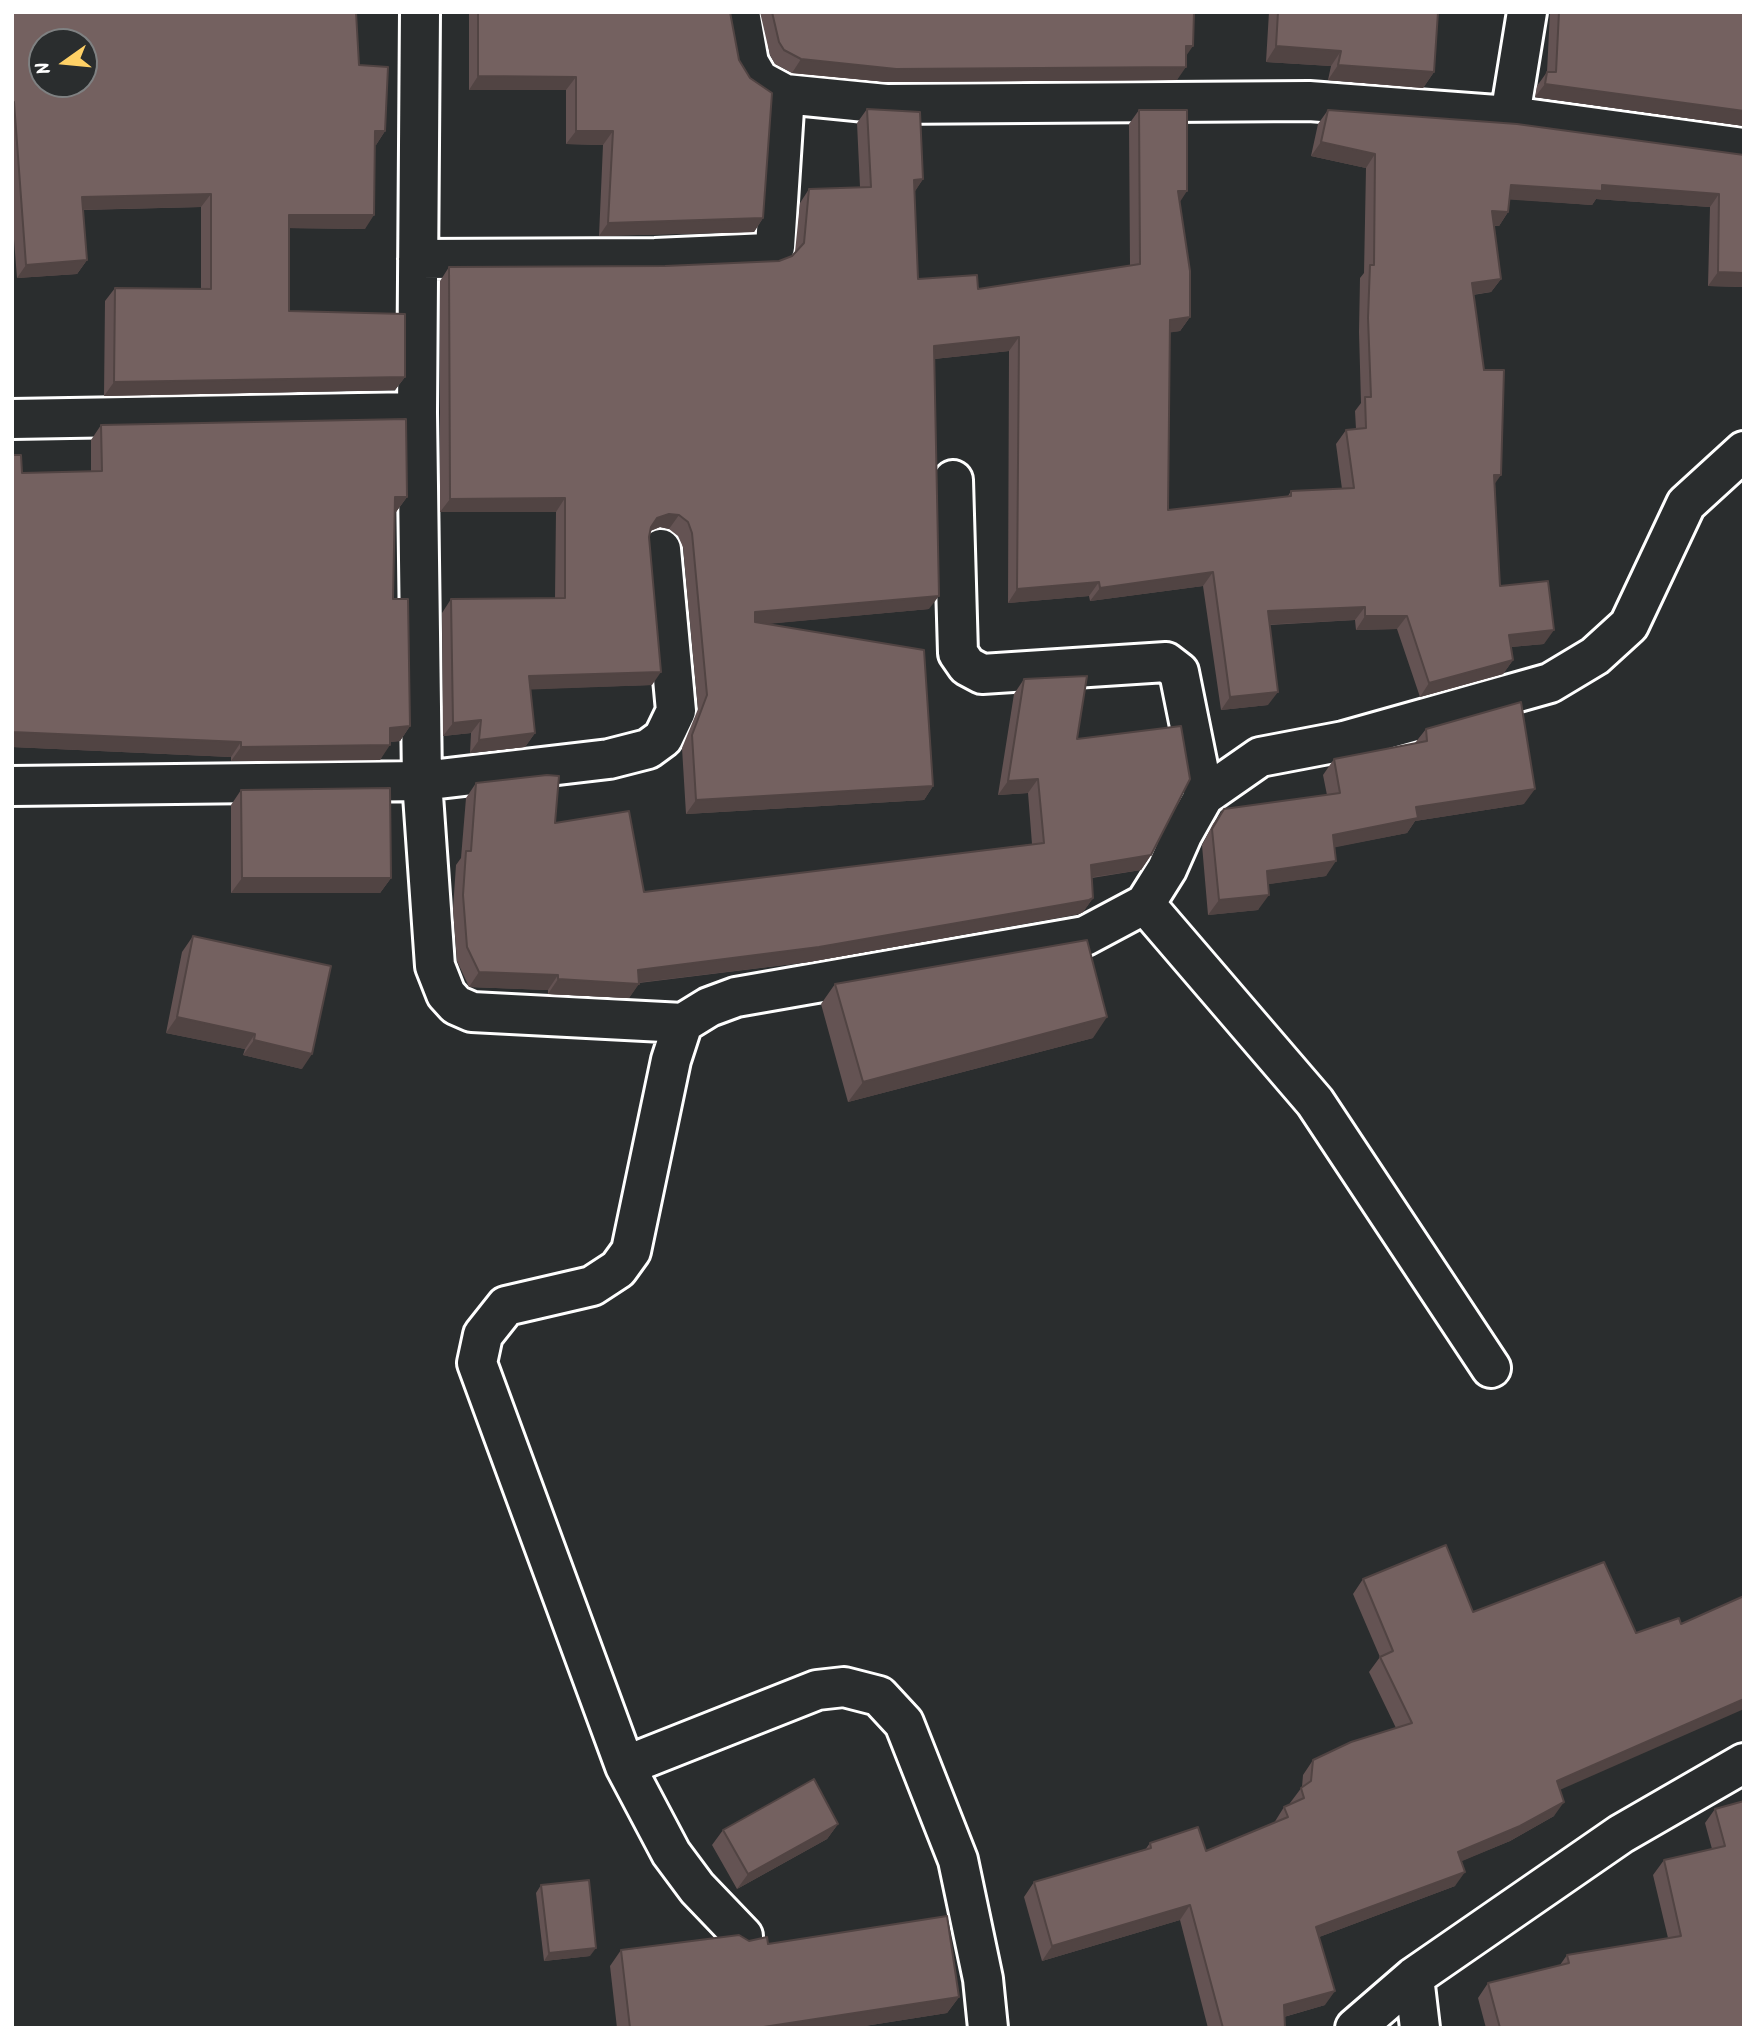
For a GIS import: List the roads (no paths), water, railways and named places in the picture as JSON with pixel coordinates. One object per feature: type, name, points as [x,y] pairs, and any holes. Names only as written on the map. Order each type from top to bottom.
[{"type":"street","points":[[420,12],[417,412],[422,781],[435,966],[446,995],[456,1005],[472,1012],[683,1023],[709,1007],[736,997],[1085,936],[1145,904],[1167,869],[1204,796],[1260,757],[1344,741],[1550,683],[1595,656],[1629,625],[1686,504],[1744,451]]},
{"type":"street","points":[[740,12],[749,63],[759,80],[786,94],[886,104],[1309,101],[1510,116],[1744,148]]},
{"type":"street","points":[[1510,116],[1527,12]]},
{"type":"street","points":[[418,260],[681,258],[768,253],[775,247],[786,94]]},
{"type":"street","points":[[12,419],[417,412]]},
{"type":"street","points":[[953,480],[958,653],[967,666],[982,674],[1166,662],[1180,672],[1204,796]]},
{"type":"street","points":[[12,786],[422,781],[628,755],[648,749],[663,738],[672,725],[676,692],[661,549]]},
{"type":"street","points":[[1145,904],[1315,1101],[1491,1368]]},
{"type":"street","points":[[683,1023],[671,1060],[631,1251],[618,1269],[592,1286],[506,1306],[483,1335],[478,1363],[625,1766],[671,1853],[697,1888],[743,1936]]},
{"type":"street","points":[[625,1766],[817,1690],[844,1687],[878,1696],[904,1723],[958,1860],[984,1979],[988,2028]]},
{"type":"street","points":[[1355,2028],[1414,1977],[1621,1835],[1744,1763]]},
{"type":"street","points":[[1414,1977],[1420,2028]]}]
